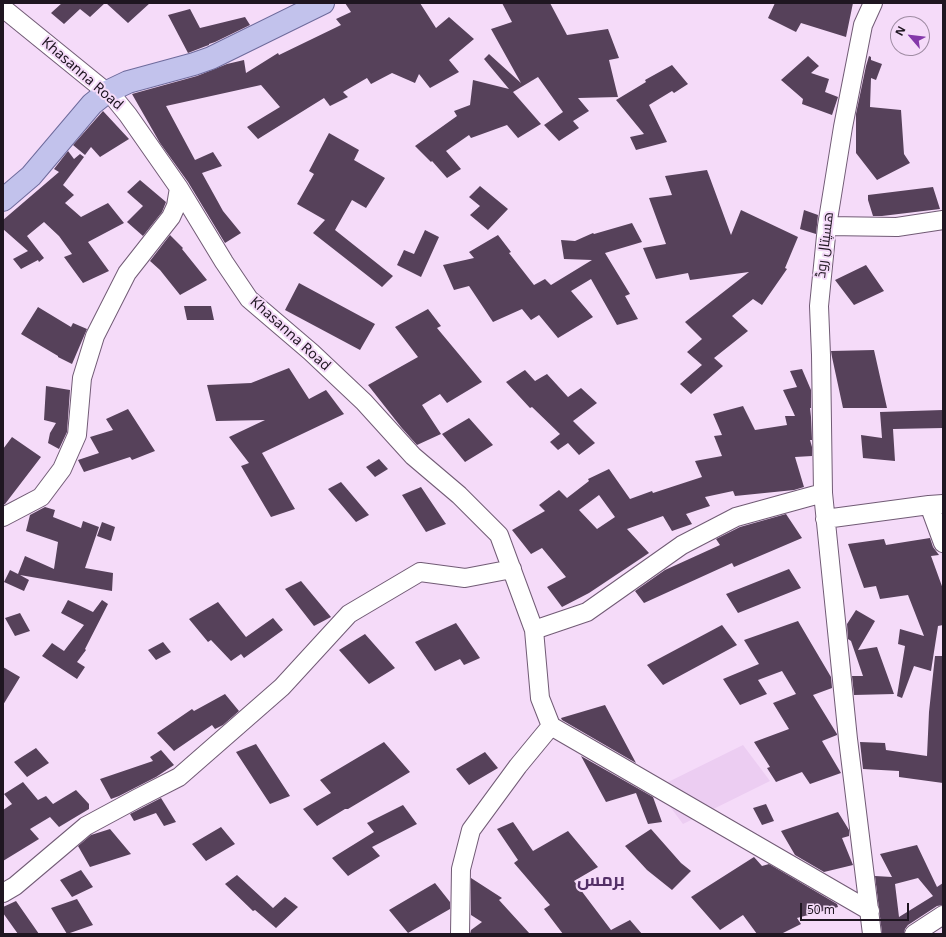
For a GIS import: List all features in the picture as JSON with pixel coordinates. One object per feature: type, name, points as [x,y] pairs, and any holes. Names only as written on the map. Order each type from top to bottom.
[{"type":"main road","points":[[3,200],[31,176],[88,108],[106,92],[128,82],[211,58],[323,3]]},
{"type":"street","name":"ھسپتال روڈ","points":[[872,934],[825,519],[823,493],[821,355],[818,306],[826,226],[843,127],[863,25],[873,3]]},
{"type":"street","name":"Khasanna Road","points":[[3,8],[115,99],[179,188],[224,262],[249,299],[311,352],[364,402],[413,456],[459,495],[499,535],[534,630],[540,698],[551,726]]},
{"type":"street","points":[[3,518],[40,497],[62,468],[77,435],[82,378],[95,336],[127,273],[171,217],[176,206],[179,188]]},
{"type":"street","points":[[826,226],[898,228],[943,220]]},
{"type":"street","points":[[534,630],[587,612],[682,544],[736,517],[823,493]]},
{"type":"street","points":[[825,519],[936,505],[943,543]]},
{"type":"street","points":[[3,893],[15,886],[86,826],[180,777],[282,687],[350,614],[420,572],[465,578],[512,569]]},
{"type":"street","points":[[460,934],[461,869],[471,830],[518,766],[551,726],[870,911]]},
{"type":"street","points":[[914,934],[943,915]]},
{"type":"shaded area","points":[[743,745],[770,781],[683,824],[656,788]]},
{"type":"building","points":[[62,3],[105,3],[90,17],[80,9],[64,24],[51,13]]},
{"type":"building","points":[[106,3],[150,3],[128,23]]},
{"type":"building","points":[[345,3],[420,3],[436,28],[449,17],[474,39],[449,60],[459,72],[430,88],[419,74],[415,83],[392,73],[371,84],[367,78],[343,92],[348,97],[330,106],[324,98],[258,139],[247,127],[280,107],[261,85],[166,106],[195,160],[213,152],[222,166],[202,173],[223,211],[241,233],[225,243],[188,182],[160,143],[132,94],[197,76],[227,64],[244,60],[246,73],[278,53],[279,55],[341,25],[336,19],[351,12]]},
{"type":"building","points":[[502,3],[550,3],[567,35],[608,29],[619,58],[609,60],[618,97],[578,98],[589,111],[573,121],[579,128],[559,141],[544,125],[563,112],[538,77],[513,92],[541,124],[518,138],[507,125],[471,138],[469,135],[446,151],[461,169],[447,178],[432,161],[431,162],[415,146],[457,116],[454,111],[470,105],[473,80],[509,89],[484,59],[489,54],[521,83],[491,29],[512,22]]},
{"type":"building","points":[[775,3],[853,3],[846,37],[801,23],[796,32],[768,18]]},
{"type":"building","points":[[190,9],[200,28],[245,17],[250,25],[209,45],[188,53],[168,15]]},
{"type":"building","points":[[808,56],[819,66],[811,73],[829,79],[825,92],[838,97],[832,115],[802,104],[803,99],[781,80]]},
{"type":"building","points":[[869,56],[871,57],[871,60],[882,64],[876,80],[871,78],[870,107],[901,110],[904,154],[910,163],[877,180],[856,153],[856,114]]},
{"type":"building","points":[[672,65],[688,84],[674,93],[672,91],[649,105],[667,142],[636,150],[630,137],[644,134],[616,100],[646,82],[645,80]]},
{"type":"building","points":[[103,111],[129,139],[100,157],[91,147],[85,155],[73,145]]},
{"type":"building","points":[[329,133],[359,150],[354,160],[385,178],[366,208],[352,200],[335,230],[393,276],[382,287],[313,233],[325,220],[297,204],[314,174],[309,171]]},
{"type":"building","points":[[68,151],[74,159],[80,154],[84,157],[63,185],[74,195],[65,203],[81,217],[108,203],[124,223],[88,242],[109,271],[83,283],[64,257],[72,254],[59,236],[44,222],[27,236],[44,258],[39,262],[38,260],[21,269],[13,259],[28,251],[3,229],[3,220],[59,172],[54,169]]},
{"type":"building","points":[[707,170],[731,235],[741,210],[798,237],[785,268],[787,269],[762,305],[753,299],[732,316],[748,331],[714,358],[723,366],[691,394],[680,384],[702,365],[687,352],[702,339],[685,322],[749,272],[690,280],[688,273],[656,279],[643,248],[666,244],[649,198],[672,195],[665,176]]},
{"type":"building","points":[[140,180],[166,202],[162,212],[143,236],[127,222],[143,206],[127,192]]},
{"type":"building","points":[[480,186],[508,209],[488,230],[470,215],[480,206],[469,197]]},
{"type":"building","points":[[933,187],[940,209],[873,216],[868,195]]},
{"type":"building","points":[[804,210],[818,215],[816,234],[800,229]]},
{"type":"building","points":[[632,223],[642,242],[605,253],[630,294],[625,296],[638,319],[617,325],[591,279],[571,291],[593,317],[558,338],[539,315],[531,320],[522,309],[493,322],[469,286],[454,290],[443,265],[474,258],[469,252],[498,235],[511,252],[509,253],[534,285],[545,279],[551,285],[592,260],[564,259],[561,240],[575,241],[593,233],[594,234]]},
{"type":"building","points":[[425,230],[439,237],[421,277],[397,265],[404,250],[414,254]]},
{"type":"building","points":[[170,235],[183,248],[182,249],[207,280],[180,295],[160,270],[150,261]]},
{"type":"building","points":[[866,265],[884,291],[854,305],[835,280]]},
{"type":"building","points":[[299,283],[375,324],[360,350],[285,310]]},
{"type":"building","points":[[184,306],[211,306],[214,320],[187,320]]},
{"type":"building","points":[[38,307],[71,327],[73,323],[87,329],[72,364],[21,334]]},
{"type":"building","points":[[428,309],[441,326],[437,328],[482,382],[447,403],[440,394],[422,405],[441,434],[417,445],[368,385],[418,357],[395,327]]},
{"type":"building","points":[[874,350],[887,408],[843,408],[831,351]]},
{"type":"building","points":[[289,368],[309,399],[326,390],[344,414],[262,453],[295,509],[271,517],[241,466],[249,463],[229,437],[265,420],[216,421],[207,385],[251,383]]},
{"type":"building","points":[[802,369],[811,390],[810,408],[812,440],[810,440],[812,456],[795,457],[804,487],[794,490],[735,496],[733,491],[705,497],[710,506],[686,514],[692,524],[672,531],[663,516],[627,529],[649,553],[589,593],[562,607],[547,587],[566,577],[542,548],[531,554],[512,530],[545,511],[539,505],[559,490],[567,498],[589,481],[588,479],[609,469],[630,499],[652,491],[653,493],[702,477],[695,461],[722,456],[714,436],[722,435],[713,414],[743,406],[755,430],[787,425],[785,416],[795,416],[783,390],[797,387],[790,371]],"holes":[[[599,495],[615,517],[597,529],[579,510]]]},
{"type":"building","points":[[525,370],[535,381],[547,374],[568,397],[581,388],[597,403],[573,421],[595,443],[579,455],[568,443],[558,450],[550,442],[560,434],[532,407],[530,408],[506,382]]},
{"type":"building","points":[[46,386],[70,390],[67,432],[59,449],[48,443],[50,433],[56,423],[44,420]]},
{"type":"building","points":[[128,409],[155,451],[132,460],[130,457],[84,472],[78,460],[99,453],[90,437],[113,430],[106,419]]},
{"type":"building","points":[[943,410],[943,428],[893,429],[895,461],[863,458],[861,435],[882,438],[880,412]]},
{"type":"building","points":[[469,418],[493,445],[465,462],[442,434]]},
{"type":"building","points":[[12,437],[41,457],[3,505],[3,449]]},
{"type":"building","points":[[379,459],[388,469],[375,477],[366,467]]},
{"type":"building","points":[[341,482],[369,515],[356,522],[328,489]]},
{"type":"building","points":[[421,487],[446,524],[426,532],[402,495]]},
{"type":"building","points":[[45,507],[55,510],[53,517],[81,528],[83,521],[99,527],[85,568],[113,573],[112,591],[20,575],[29,580],[24,591],[4,582],[10,570],[18,574],[25,556],[54,569],[58,542],[26,531],[30,515]]},
{"type":"building","points":[[786,514],[802,538],[734,567],[732,563],[644,603],[635,591],[665,570],[720,545],[716,539],[740,527]]},
{"type":"building","points":[[102,522],[115,527],[111,541],[97,536]]},
{"type":"building","points":[[930,538],[933,547],[939,555],[931,556],[943,589],[943,625],[938,626],[931,671],[914,666],[902,698],[897,696],[905,646],[898,644],[900,629],[924,636],[908,595],[880,599],[876,586],[864,588],[848,544],[884,539],[886,545]]},
{"type":"building","points":[[789,569],[801,588],[738,613],[726,594]]},
{"type":"building","points":[[301,581],[331,617],[314,626],[285,589]]},
{"type":"building","points":[[68,600],[93,612],[102,600],[108,604],[85,649],[86,650],[77,662],[85,667],[77,679],[42,656],[52,643],[64,651],[84,625],[61,613]]},
{"type":"building","points":[[218,602],[246,637],[273,618],[283,630],[244,658],[241,654],[231,661],[211,640],[208,642],[189,619]]},
{"type":"building","points":[[856,610],[875,621],[858,650],[877,647],[894,694],[854,695],[852,676],[863,676],[851,641],[848,639],[847,624]]},
{"type":"building","points":[[20,613],[30,631],[15,636],[5,618]]},
{"type":"building","points":[[798,621],[831,677],[832,688],[813,695],[837,734],[822,741],[841,773],[810,784],[802,772],[776,782],[767,768],[770,767],[754,742],[789,729],[773,703],[796,694],[782,671],[758,680],[767,694],[740,705],[723,679],[759,664],[744,640]]},
{"type":"building","points":[[456,623],[480,658],[464,665],[460,659],[435,671],[415,642]]},
{"type":"building","points":[[722,625],[737,645],[663,685],[647,665]]},
{"type":"building","points":[[365,634],[395,668],[369,684],[339,650]]},
{"type":"building","points":[[163,642],[171,652],[156,660],[148,650]]},
{"type":"building","points":[[935,656],[943,656],[943,783],[899,777],[899,771],[863,769],[860,742],[885,743],[886,750],[927,756],[929,712]]},
{"type":"building","points":[[3,667],[20,677],[3,705]]},
{"type":"building","points":[[225,694],[239,711],[223,725],[215,729],[212,725],[174,751],[157,733],[192,709],[194,711]]},
{"type":"building","points":[[605,705],[636,763],[562,720],[561,718]]},
{"type":"building","points":[[384,742],[410,772],[317,826],[303,809],[331,793],[320,780]]},
{"type":"building","points":[[256,744],[290,796],[270,804],[236,752]]},
{"type":"building","points":[[36,748],[49,763],[27,777],[14,762]]},
{"type":"building","points":[[161,750],[174,765],[156,777],[111,799],[100,779],[153,761],[150,757]]},
{"type":"building","points":[[485,752],[498,768],[469,785],[456,769]]},
{"type":"building","points":[[581,756],[653,797],[662,822],[648,824],[636,793],[606,802]]},
{"type":"building","points":[[23,782],[38,800],[46,796],[53,804],[76,790],[89,804],[89,809],[59,827],[50,817],[30,829],[39,839],[3,861],[3,810],[12,804],[4,794]]},
{"type":"building","points":[[161,798],[176,822],[164,826],[156,813],[134,821],[130,814]]},
{"type":"building","points":[[766,804],[774,821],[762,825],[753,808]]},
{"type":"building","points":[[403,805],[417,824],[372,847],[380,856],[348,876],[332,858],[374,832],[367,823]]},
{"type":"building","points":[[838,812],[849,830],[849,836],[842,838],[853,865],[824,872],[795,855],[781,831]]},
{"type":"building","points":[[513,822],[533,851],[568,831],[598,867],[574,881],[611,930],[630,920],[642,934],[563,934],[544,909],[550,905],[514,863],[518,860],[497,829]]},
{"type":"building","points":[[221,827],[235,844],[206,861],[192,844]]},
{"type":"building","points":[[110,829],[131,854],[90,867],[78,846],[91,835]]},
{"type":"building","points":[[651,829],[681,863],[691,871],[672,890],[647,870],[625,846]]},
{"type":"building","points":[[917,845],[937,887],[943,883],[943,905],[937,906],[908,925],[904,934],[882,933],[875,876],[892,877],[880,854]],"holes":[[[918,878],[933,896],[899,917],[895,884]]]},
{"type":"building","points":[[754,857],[762,866],[769,864],[837,904],[838,907],[797,918],[801,924],[781,934],[757,934],[743,915],[720,930],[691,897]]},
{"type":"building","points":[[81,870],[93,887],[72,897],[60,880]]},
{"type":"building","points":[[237,875],[273,908],[285,897],[298,907],[276,928],[255,910],[253,911],[225,884]]},
{"type":"building","points":[[471,878],[502,898],[499,900],[530,934],[470,934],[471,930],[482,922],[471,915]]},
{"type":"building","points":[[435,883],[450,902],[450,909],[408,933],[389,910]]},
{"type":"building","points":[[77,899],[93,925],[67,934],[51,908]]},
{"type":"building","points":[[16,901],[39,934],[18,934],[3,913],[3,907]]},
{"type":"district","name":"برمس","points":[[601,881]]}]
